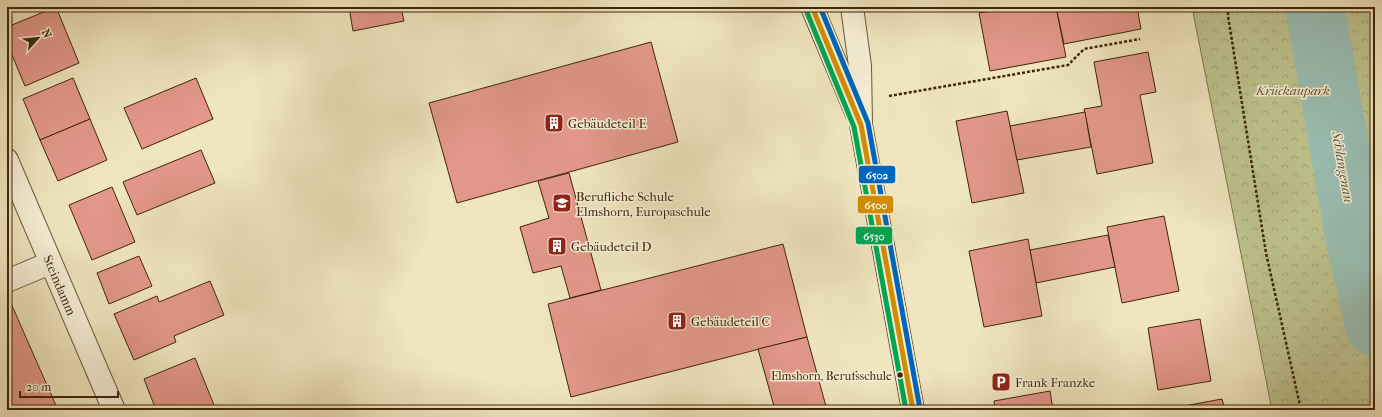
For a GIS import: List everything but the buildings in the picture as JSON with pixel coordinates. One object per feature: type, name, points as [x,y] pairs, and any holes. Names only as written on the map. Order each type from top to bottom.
[{"type":"street","points":[[802,7],[828,42]]},
{"type":"street","points":[[812,7],[828,42],[861,124]]},
{"type":"street","points":[[852,9],[860,66],[861,124],[913,410]]},
{"type":"street","name":"Steindamm","points":[[7,160],[114,410]]},
{"type":"street","points":[[7,281],[50,263]]},
{"type":"path","points":[[1228,7],[1228,16],[1266,253],[1301,410]]},
{"type":"path","points":[[882,97],[1068,65],[1084,49],[1140,39]]},
{"type":"green space","name":"Krückaupark","points":[[1192,7],[1375,7],[1375,410],[1272,410]]},
{"type":"waterway","name":"Schlangenau","points":[[1315,7],[1354,232],[1375,327]]},
{"type":"transit line","name":"6500","points":[[812,7],[861,125],[913,410]]},
{"type":"transit line","name":"6502","points":[[820,7],[868,123],[920,409]]},
{"type":"transit line","name":"6530","points":[[806,10],[854,127],[906,410]]},
{"type":"place","name":"Gebäudeteil E","points":[[554,123]]},
{"type":"place","name":"Berufliche Schule Elmshorn, Europaschule","points":[[562,203]]},
{"type":"place","name":"Gebäudeteil D","points":[[557,246]]},
{"type":"place","name":"Gebäudeteil C","points":[[677,321]]},
{"type":"place","name":"Elmshorn, Berufsschule","points":[[900,375]]},
{"type":"place","name":"Frank Franzke","points":[[1001,382]]}]
